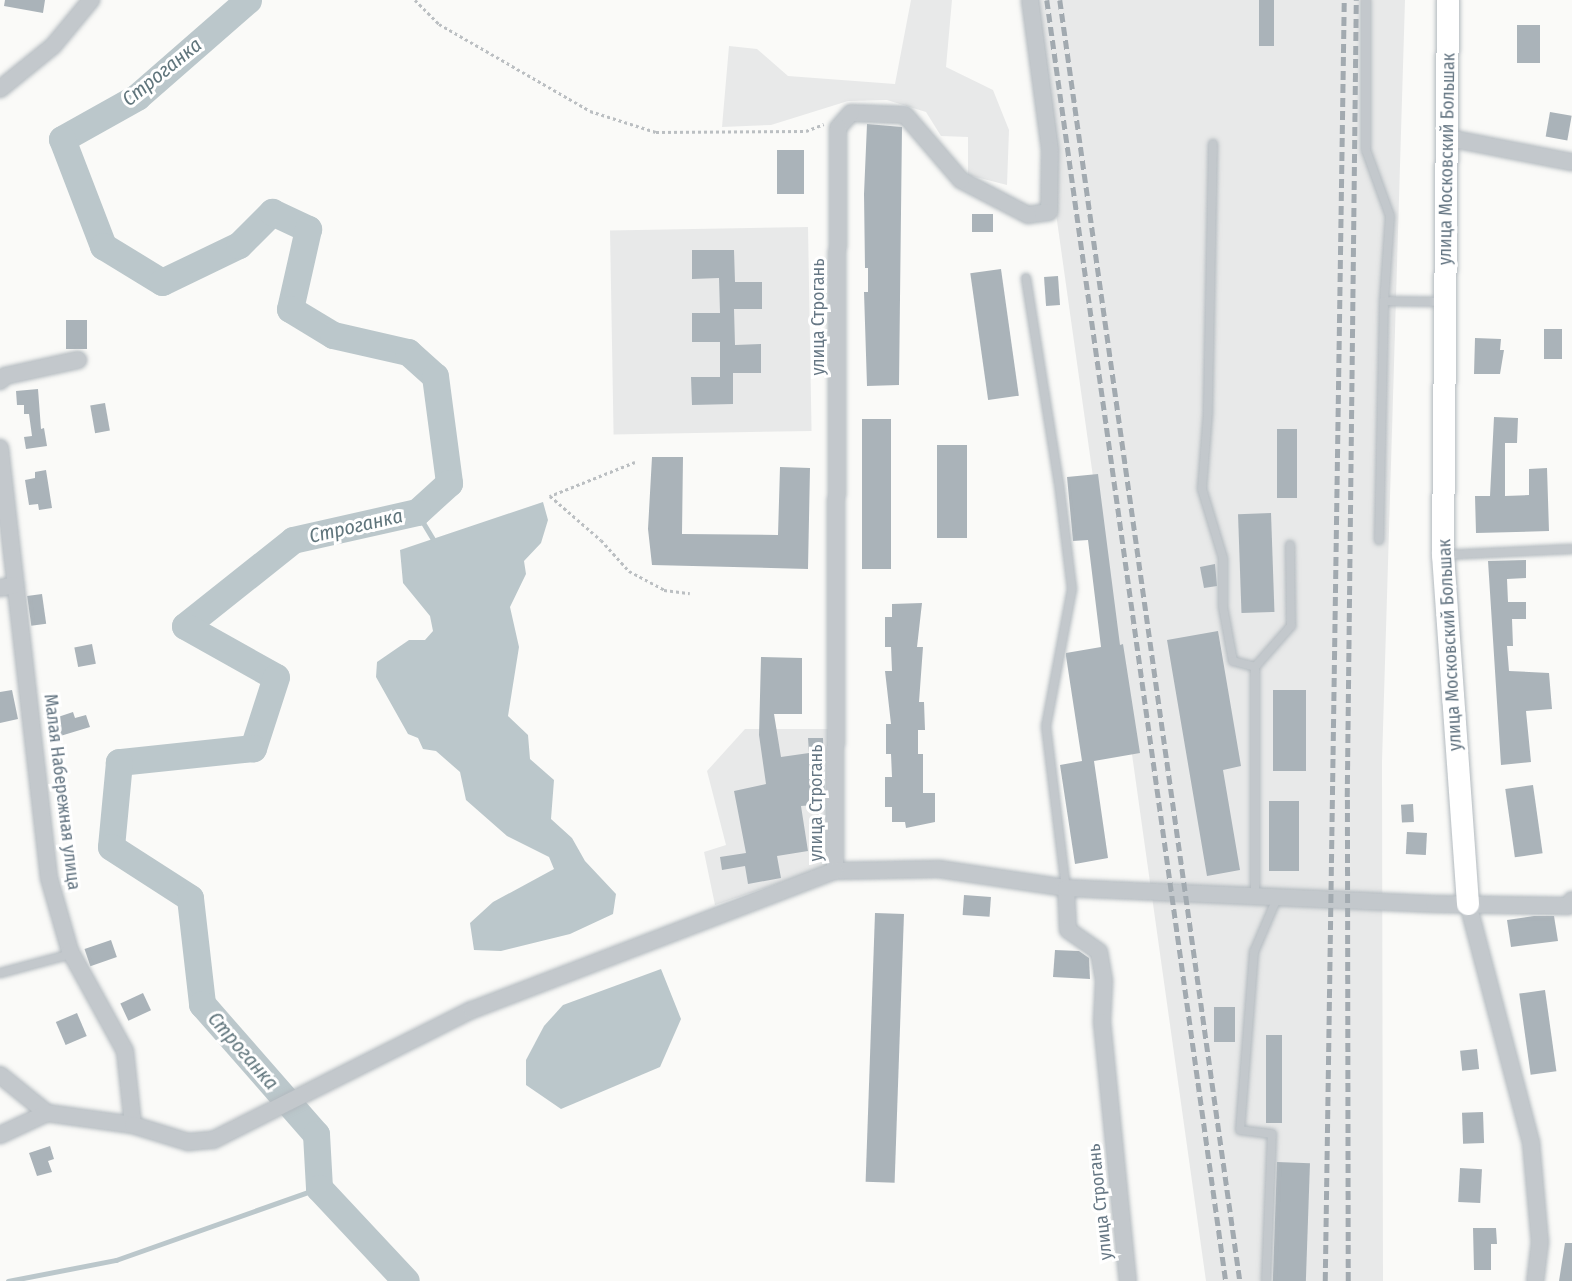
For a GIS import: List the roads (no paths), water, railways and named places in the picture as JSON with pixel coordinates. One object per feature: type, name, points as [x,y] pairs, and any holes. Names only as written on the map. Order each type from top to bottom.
[{"type":"street","points":[[0,89],[53,46],[92,0]]},
{"type":"street","name":"улица Строгань","points":[[1030,0],[1050,150],[1049,212],[1028,215],[961,180],[905,115],[850,113],[838,128],[835,871],[939,869],[1066,888],[1068,930],[1099,952],[1102,971],[1102,1022],[1128,1281]]},
{"type":"street","name":"улица Московский Большак","points":[[1448,0],[1443,555],[1468,904],[1531,1142],[1540,1242],[1535,1281]]},
{"type":"street","points":[[1448,138],[1572,162]]},
{"type":"street","points":[[0,381],[5,376],[78,360]]},
{"type":"street","name":"Малая Набережная улица","points":[[0,448],[8,586],[49,878],[71,954],[125,1051],[133,1125]]},
{"type":"street","points":[[0,1075],[47,1113],[133,1125],[188,1142],[213,1140],[472,1010],[835,871]]},
{"type":"street","points":[[1066,888],[1277,898],[1468,904],[1571,904]]},
{"type":"street","points":[[0,1135],[47,1113]]},
{"type":"lane","points":[[1366,0],[1365,150],[1390,216],[1384,301],[1379,540]]},
{"type":"lane","points":[[1213,144],[1208,412],[1202,489],[1223,558],[1223,607],[1233,661],[1255,667]]},
{"type":"lane","points":[[1026,278],[1072,589],[1046,726],[1066,888]]},
{"type":"lane","points":[[1384,301],[1445,302]]},
{"type":"lane","points":[[1255,897],[1255,667],[1291,626],[1290,544]]},
{"type":"lane","points":[[1443,555],[1572,549]]},
{"type":"lane","points":[[1266,1281],[1272,1134],[1240,1130],[1254,952],[1277,898]]},
{"type":"lane","points":[[0,974],[71,954]]},
{"type":"waterway","name":"Строганка","points":[[248,0],[137,97],[62,139],[103,246],[162,282],[239,245],[272,212],[308,229],[290,309],[333,335],[408,352],[435,376],[449,483],[417,512],[293,540],[185,626],[276,677],[253,748],[119,762],[111,847],[190,898],[202,1004],[316,1134],[319,1188],[406,1281]]},
{"type":"waterway","points":[[417,512],[433,539]]},
{"type":"waterway","points":[[8,1281],[116,1260],[319,1188]]},
{"type":"railway","points":[[1047,0],[1226,1281]]},
{"type":"railway","points":[[1060,0],[1240,1281]]},
{"type":"railway","points":[[1325,1281],[1344,0]]},
{"type":"railway","points":[[1348,1281],[1347,797],[1356,0]]}]
